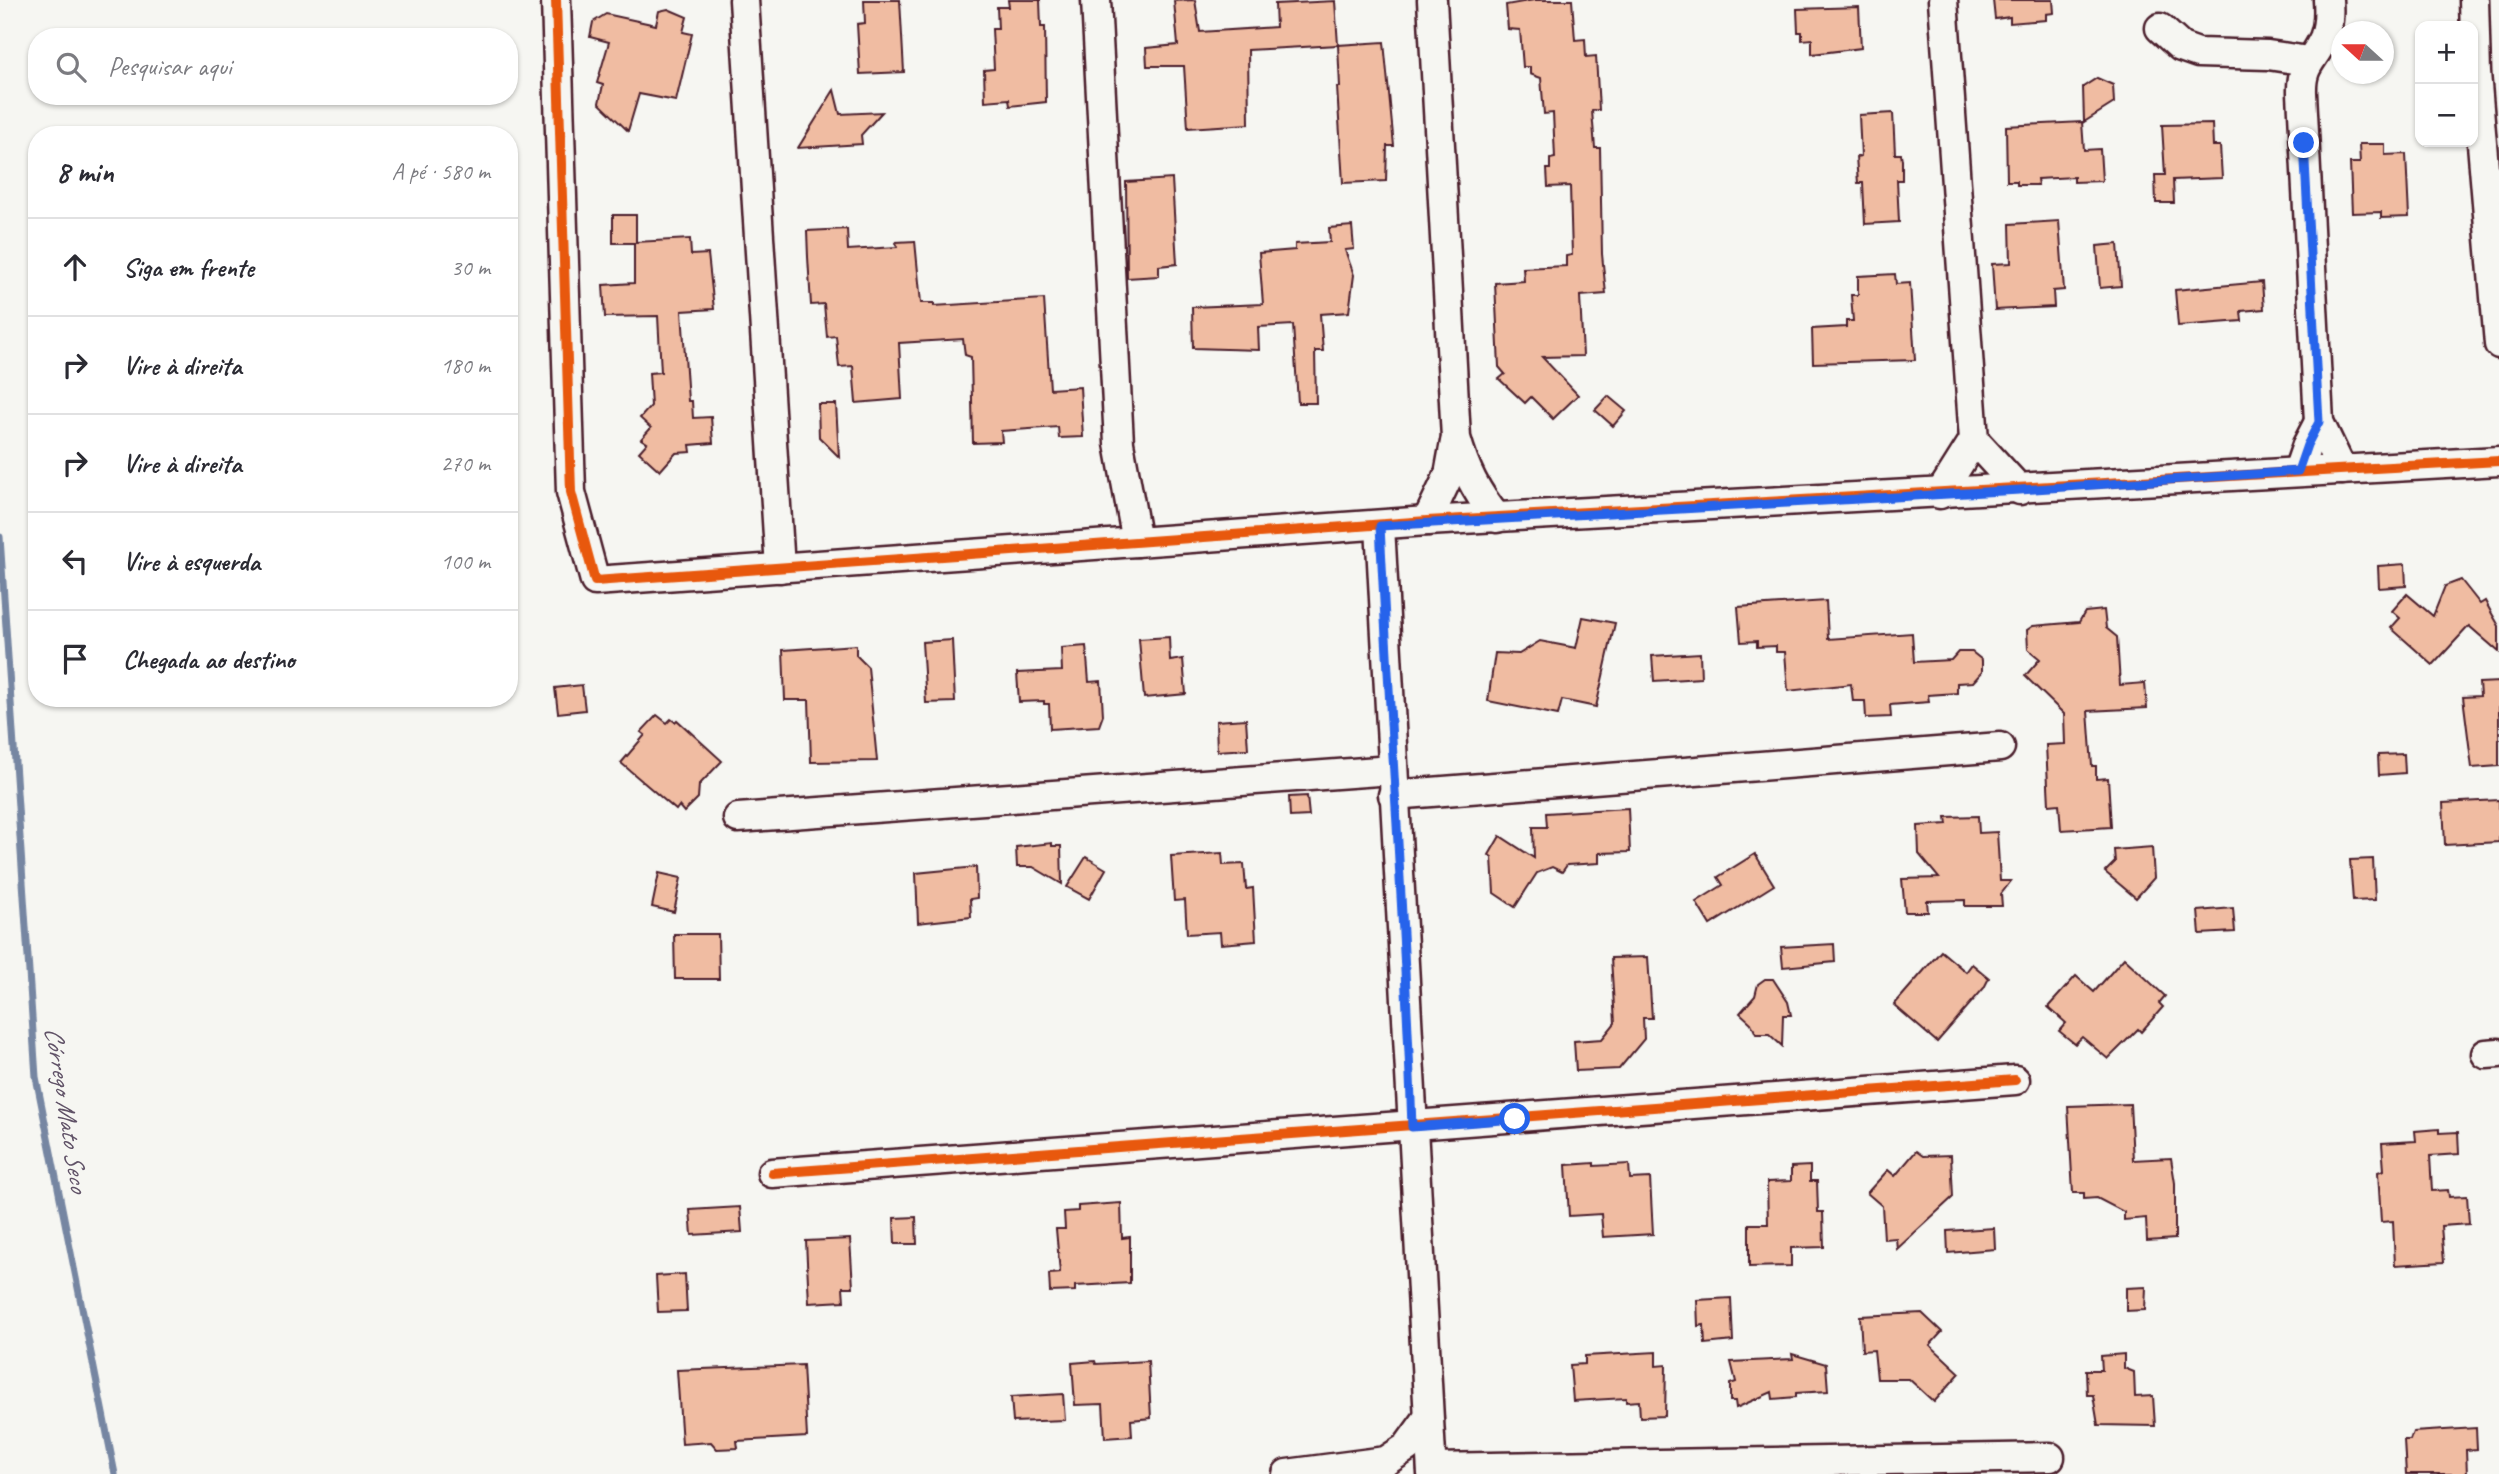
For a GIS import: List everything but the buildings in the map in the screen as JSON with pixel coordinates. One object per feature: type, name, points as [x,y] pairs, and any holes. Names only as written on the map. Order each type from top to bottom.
[{"type":"street","points":[[556,0],[571,492],[596,581],[1427,521],[2020,490],[2298,471],[2499,461]]},
{"type":"street","points":[[744,0],[780,568]]},
{"type":"street","points":[[1096,0],[1119,443],[1137,542]]},
{"type":"street","points":[[1432,0],[1456,438],[1465,470],[1477,494],[1497,518]]},
{"type":"street","points":[[1940,494],[1974,439],[1943,0]]},
{"type":"street","points":[[2328,0],[2328,27],[2301,76],[2319,422],[2342,470]]},
{"type":"street","points":[[2474,0],[2476,73],[2499,344]]},
{"type":"street","points":[[2160,28],[2181,47],[2198,53],[2268,55],[2308,61]]},
{"type":"street","points":[[2298,471],[2319,422]]},
{"type":"street","points":[[1427,521],[1449,475],[1456,438]]},
{"type":"street","points":[[1974,439],[2020,490]]},
{"type":"street","points":[[1380,526],[1392,783],[1406,964],[1412,1127],[1432,1471],[2050,1457]]},
{"type":"street","points":[[738,818],[2000,747]]},
{"type":"street","points":[[772,1173],[2015,1080]]},
{"type":"street","points":[[1287,1474],[1371,1468],[1407,1447],[1428,1418]]},
{"type":"waterway","name":"Córrego Mato Seco","points":[[0,537],[36,1077],[115,1474]]},
{"type":"cycle path","points":[[556,0],[571,492],[595,581],[1427,521],[2499,461]]},
{"type":"cycle path","points":[[772,1173],[2015,1080]]},
{"type":"route","points":[[1515,1119],[1412,1127],[1406,964],[1393,795],[1380,526],[1427,521],[2020,490],[2298,471],[2319,422],[2304,143]]}]
